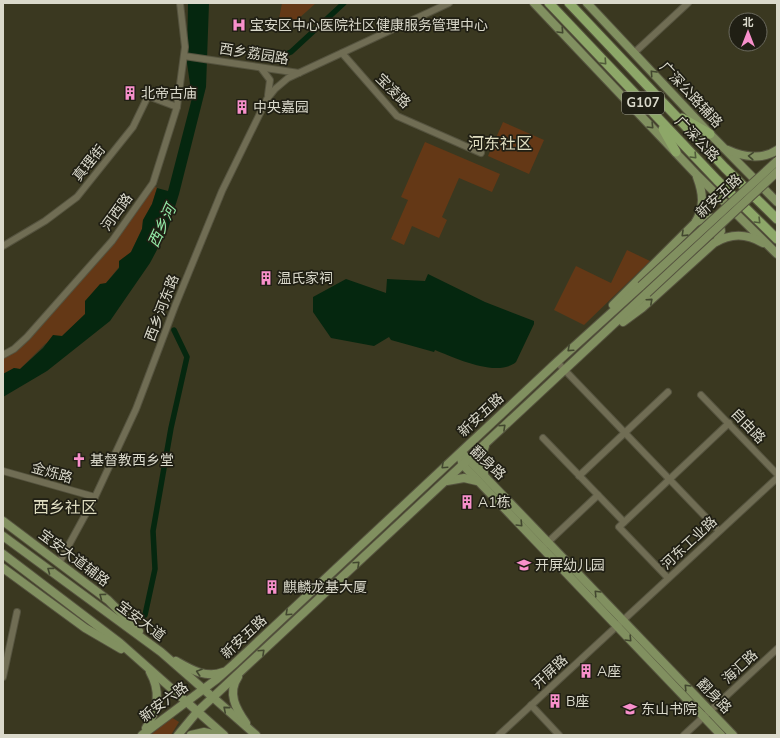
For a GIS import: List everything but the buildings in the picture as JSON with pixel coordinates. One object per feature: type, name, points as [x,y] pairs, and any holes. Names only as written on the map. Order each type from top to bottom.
[{"type":"highway","name":"广深公路","points":[[549,3],[657,117],[777,239]]},
{"type":"highway","name":"广深公路","points":[[569,3],[725,168],[777,219]]},
{"type":"highway","points":[[672,111],[710,134]]},
{"type":"highway","points":[[657,117],[676,152]]},
{"type":"main road","points":[[534,3],[696,174],[775,252]]},
{"type":"main road","name":"广深公路辅路","points":[[587,3],[724,149],[777,202]]},
{"type":"main road","points":[[724,149],[752,157],[767,155],[777,150]]},
{"type":"main road","name":"新安五路","points":[[203,689],[234,664],[557,362],[777,161]]},
{"type":"main road","name":"新安五路","points":[[212,698],[777,172]]},
{"type":"main road","points":[[590,332],[626,290],[695,223],[701,212],[702,196],[696,174]]},
{"type":"main road","points":[[695,223],[708,217],[719,222],[721,231],[714,243]]},
{"type":"main road","points":[[596,341],[642,308],[714,243],[729,236],[737,235],[757,240],[775,252]]},
{"type":"main road","points":[[442,484],[458,478],[482,479],[481,458],[487,442]]},
{"type":"main road","name":"翻身路","points":[[459,453],[619,623],[721,735]]},
{"type":"main road","name":"宝安大道辅路","points":[[3,521],[116,607],[160,652]]},
{"type":"main road","name":"宝安大道","points":[[3,536],[160,652],[254,733]]},
{"type":"main road","points":[[3,554],[90,619],[147,666],[224,735]]},
{"type":"main road","points":[[3,568],[85,628],[147,666],[155,681],[158,699],[151,720],[142,735]]},
{"type":"main road","name":"翻身路","points":[[619,623],[734,735]]},
{"type":"main road","points":[[160,652],[190,669],[207,674],[221,673],[234,664]]},
{"type":"main road","points":[[243,670],[233,686],[233,694],[239,712],[254,733]]},
{"type":"main road","name":"新安六路","points":[[142,735],[203,689]]},
{"type":"main road","name":"新安六路","points":[[178,735],[197,712],[212,698]]},
{"type":"main road","points":[[191,735],[204,732],[217,735]]},
{"type":"street","name":"河西路","points":[[3,355],[27,337],[112,241],[153,183],[178,107],[185,47],[180,3]]},
{"type":"street","name":"西乡荔园路","points":[[184,56],[300,73],[449,3]]},
{"type":"street","points":[[634,53],[688,3]]},
{"type":"street","name":"宝凌路","points":[[342,53],[397,116],[481,153]]},
{"type":"street","points":[[260,67],[267,73],[270,80],[267,99]]},
{"type":"street","name":"西乡河东路","points":[[59,563],[95,497],[136,409],[175,306],[222,191],[267,99],[282,82],[300,73]]},
{"type":"street","name":"真理街","points":[[3,246],[45,221],[77,197],[133,127],[148,96],[178,107]]},
{"type":"street","points":[[557,362],[720,531]]},
{"type":"street","points":[[580,476],[668,392]]},
{"type":"street","name":"自由路","points":[[701,395],[777,474]]},
{"type":"street","points":[[668,578],[619,527],[729,423]]},
{"type":"street","points":[[543,438],[624,522]]},
{"type":"street","name":"金烁路","points":[[3,471],[95,497]]},
{"type":"street","name":"河东工业路","points":[[619,623],[777,478]]},
{"type":"street","points":[[545,545],[598,495]]},
{"type":"street","points":[[3,677],[17,612]]},
{"type":"street","name":"开屏路","points":[[499,735],[619,623]]},
{"type":"street","name":"海汇路","points":[[684,735],[777,649]]},
{"type":"street","points":[[531,705],[559,735]]},
{"type":"shaded area","points":[[282,3],[316,3],[297,20],[279,19]]},
{"type":"shaded area","points":[[503,122],[544,140],[529,174],[488,156]]},
{"type":"shaded area","points":[[425,142],[500,174],[492,192],[459,178],[442,217],[447,220],[439,238],[412,226],[404,245],[391,239],[408,200],[401,197]]},
{"type":"shaded area","points":[[154,186],[157,188],[152,204],[143,220],[142,229],[131,252],[106,283],[86,314],[62,336],[45,344],[20,369],[14,368],[3,374],[3,357],[28,338]]},
{"type":"shaded area","points":[[627,250],[650,261],[584,325],[554,310],[576,266],[611,283]]},
{"type":"shaded area","points":[[171,717],[179,722],[171,735],[151,735]]},
{"type":"water","name":"西乡河","points":[[188,3],[209,3],[206,87],[179,194],[168,229],[150,263],[110,321],[47,371],[3,397],[3,374],[14,368],[20,369],[43,348],[53,335],[62,336],[85,314],[85,301],[100,284],[106,283],[119,268],[119,261],[131,252],[142,229],[143,220],[152,204],[157,188],[168,191],[192,98],[187,63]]},
{"type":"water","points":[[428,274],[485,302],[534,321],[534,324],[516,362],[508,366],[498,368],[487,367],[464,362],[435,350],[434,352],[391,340],[389,337],[374,346],[331,338],[313,312],[313,297],[346,279],[386,293],[387,279],[425,281]]},
{"type":"waterway","points":[[286,54],[291,52],[344,3]]},
{"type":"waterway","points":[[145,615],[155,569],[153,531],[171,428],[187,357],[174,330]]},
{"type":"place","name":"宝安区中心医院社区健康服务管理中心","points":[[239,25]]},
{"type":"place","name":"北帝古庙","points":[[130,93]]},
{"type":"place","name":"中央嘉园","points":[[242,107]]},
{"type":"place","name":"温氏家祠","points":[[266,278]]},
{"type":"place","name":"基督教西乡堂","points":[[79,460]]},
{"type":"place","name":"A1栋","points":[[467,502]]},
{"type":"place","name":"开屏幼儿园","points":[[524,565]]},
{"type":"place","name":"麒麟龙基大厦","points":[[272,587]]},
{"type":"place","name":"A座","points":[[586,671]]},
{"type":"place","name":"B座","points":[[555,701]]},
{"type":"place","name":"东山书院","points":[[630,709]]},
{"type":"district","name":"河东社区","points":[[500,144]]},
{"type":"district","name":"西乡社区","points":[[65,508]]}]
